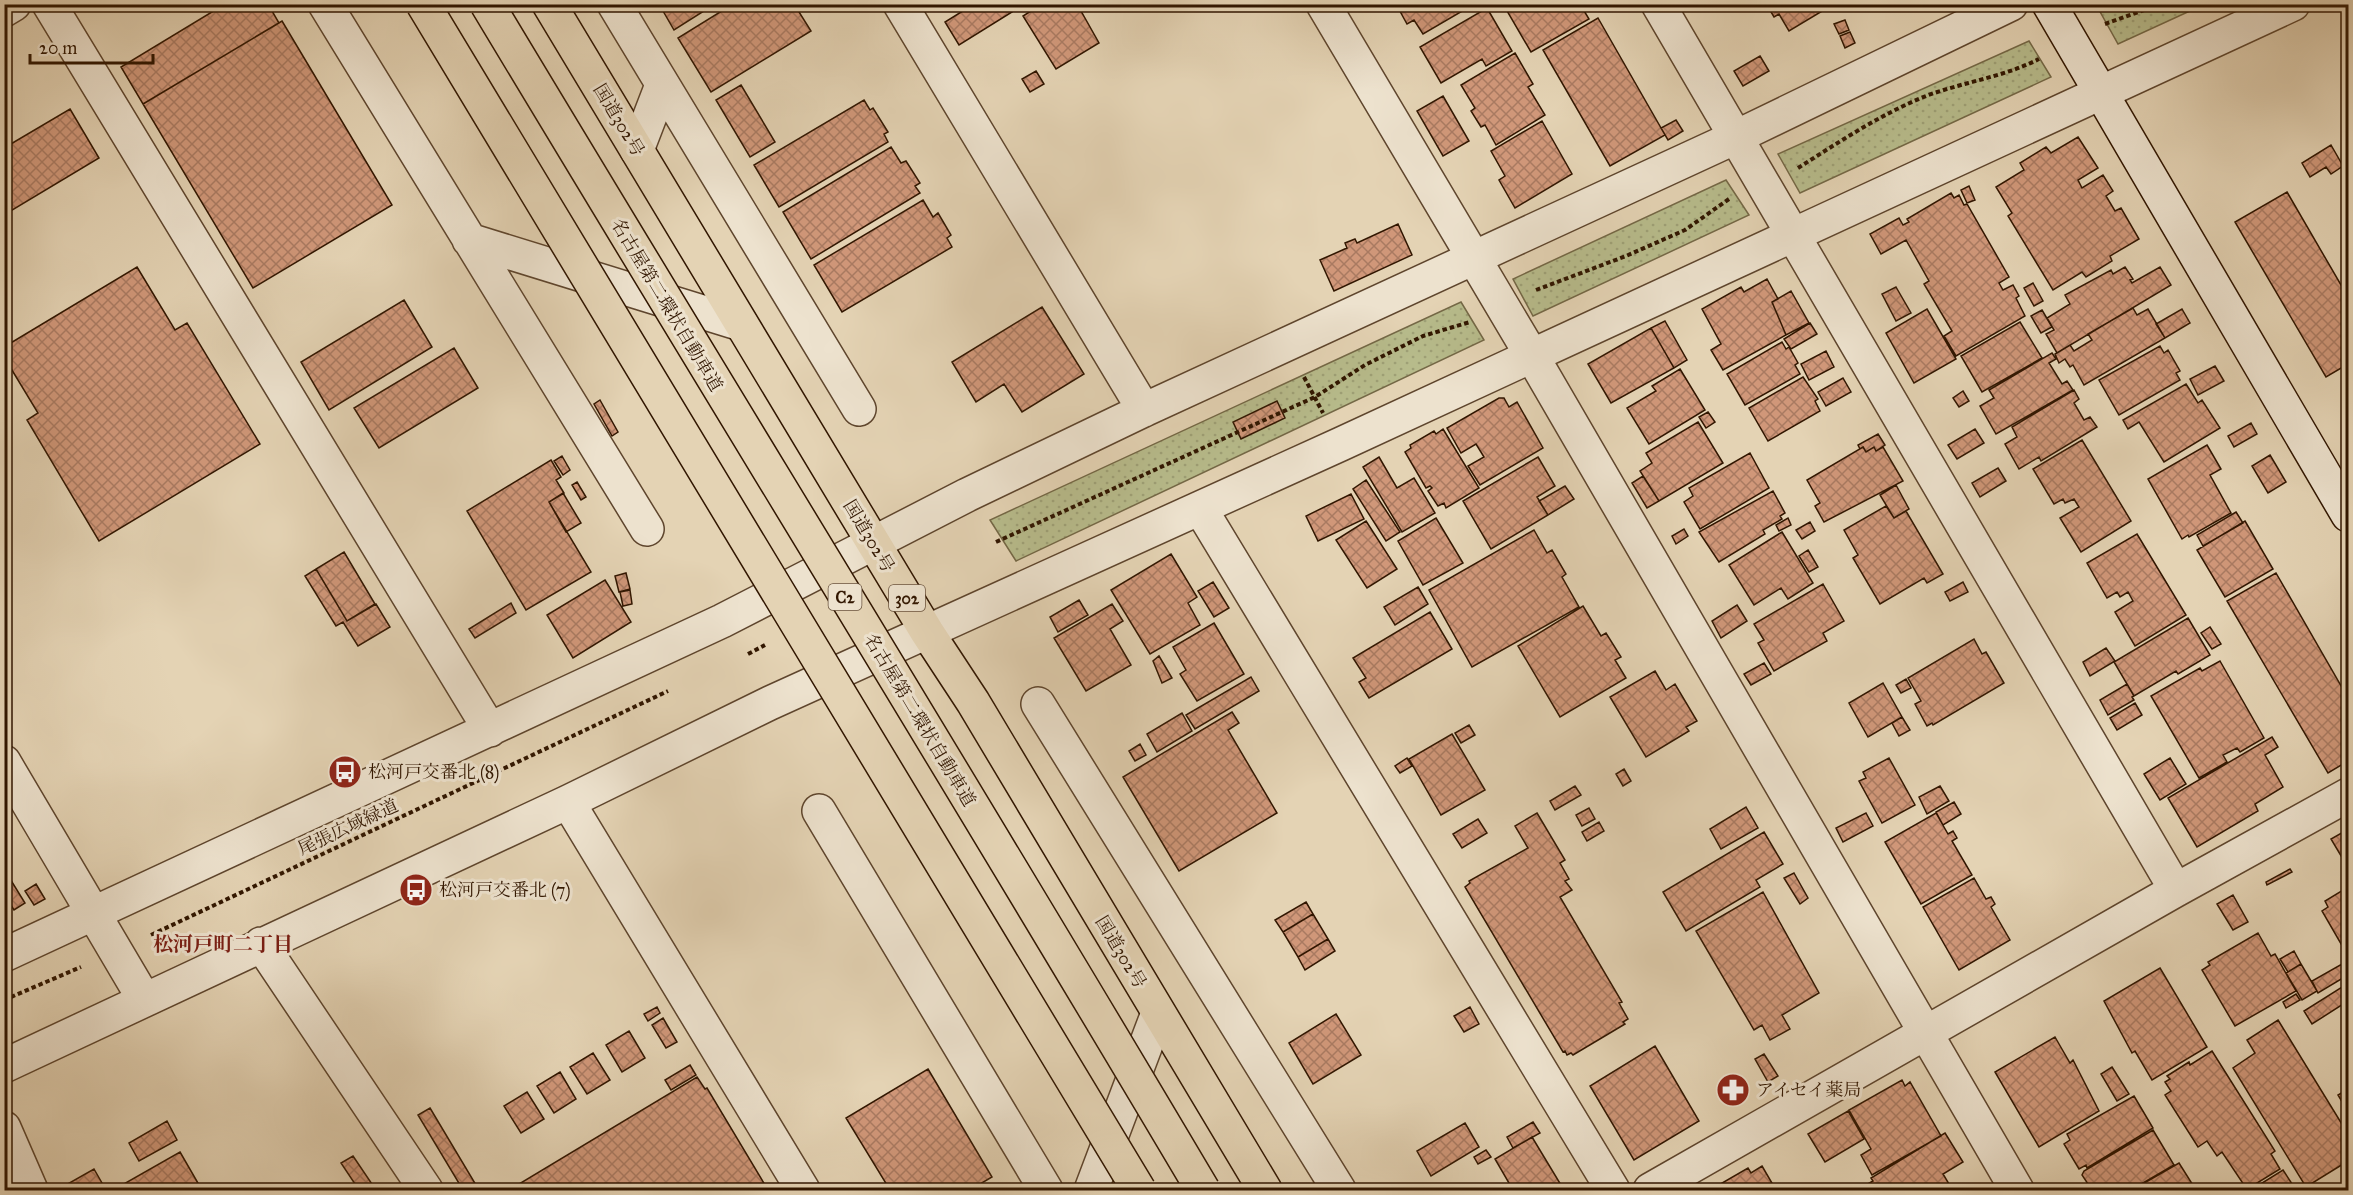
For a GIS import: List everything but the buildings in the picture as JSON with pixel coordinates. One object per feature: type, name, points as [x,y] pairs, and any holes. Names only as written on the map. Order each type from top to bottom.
[{"type":"highway","points":[[423,4],[1139,1191]]},
{"type":"highway","name":"名古屋第二環状自動車道","points":[[487,4],[721,394],[1069,963],[1203,1191]]},
{"type":"highway","name":"国道302号","points":[[549,4],[927,632],[973,702],[1265,1191]]},
{"type":"highway","points":[[1017,991],[1124,1191]]},
{"type":"street","points":[[4,10],[14,4]]},
{"type":"street","points":[[49,4],[490,730]]},
{"type":"street","points":[[325,4],[647,529]]},
{"type":"street","points":[[614,4],[859,409]]},
{"type":"street","points":[[900,4],[1144,410]]},
{"type":"street","points":[[1323,4],[1532,356],[2017,1191]]},
{"type":"street","points":[[1658,4],[2176,890]]},
{"type":"street","points":[[4,955],[722,621],[873,542],[1144,410],[1736,137],[2011,4]]},
{"type":"street","points":[[2049,4],[2349,515]]},
{"type":"street","points":[[4,1066],[568,802],[770,703],[1341,444],[2293,4]]},
{"type":"street","points":[[637,150],[662,85]]},
{"type":"street","points":[[469,240],[741,324]]},
{"type":"street","points":[[1200,508],[1613,1191]]},
{"type":"street","points":[[1038,704],[1339,1191]]},
{"type":"street","points":[[4,762],[144,999]]},
{"type":"street","points":[[1650,1191],[2176,890],[2349,795]]},
{"type":"street","points":[[568,802],[803,1191]]},
{"type":"street","points":[[819,811],[1046,1191]]},
{"type":"street","points":[[261,944],[426,1191]]},
{"type":"street","points":[[1091,1191],[1158,1013]]},
{"type":"street","points":[[4,1128],[31,1191]]},
{"type":"path","points":[[2101,25],[2161,4]]},
{"type":"path","points":[[1286,345],[1341,444]]},
{"type":"path","points":[[744,655],[766,645]]},
{"type":"path","name":"尾張広域緑道","points":[[4,1000],[117,951],[668,691]]},
{"type":"green space","points":[[2106,4],[2203,5],[2118,44],[2098,8]]},
{"type":"green space","points":[[2029,41],[2051,77],[1800,193],[1778,154]]},
{"type":"green space","points":[[1726,180],[1749,215],[1533,316],[1513,279]]},
{"type":"green space","points":[[1461,302],[1484,340],[1016,561],[990,520]]},
{"type":"place","name":"松河戸交番北 (8)","points":[[345,772]]},
{"type":"place","name":"松河戸交番北 (7)","points":[[416,890]]},
{"type":"place","name":"アイセイ薬局","points":[[1733,1090]]},
{"type":"district","name":"松河戸町二丁目","points":[[223,944]]}]
